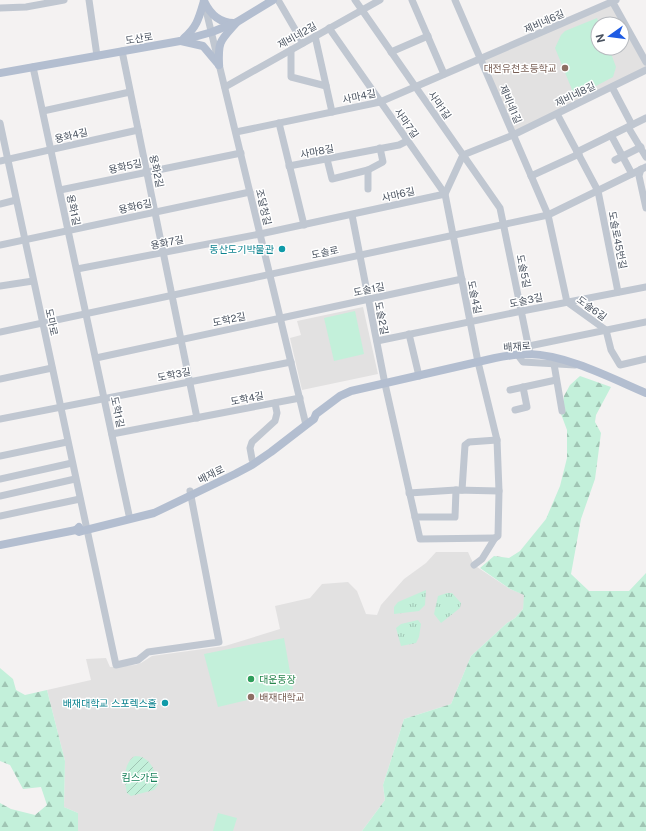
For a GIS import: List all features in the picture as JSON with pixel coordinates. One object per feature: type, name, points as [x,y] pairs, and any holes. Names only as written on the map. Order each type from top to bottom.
[{"type":"main road","name":"도산로","points":[[0,73],[180,41],[212,32],[237,22],[273,0]]},
{"type":"main road","points":[[204,1],[209,12],[217,18],[226,23],[237,22]]},
{"type":"main road","points":[[180,41],[192,31],[199,21],[204,1]]},
{"type":"main road","points":[[220,65],[220,42],[237,22]]},
{"type":"main road","points":[[180,41],[202,46],[220,65]]},
{"type":"main road","name":"배재로","points":[[234,472],[306,422],[314,419],[316,414],[340,396],[351,391],[517,354],[529,350],[579,365],[646,393]]},
{"type":"main road","name":"배재로","points":[[0,545],[76,530],[79,527],[86,528],[153,510],[259,460],[306,422]]},
{"type":"main road","name":"배재로","points":[[86,528],[129,515],[153,510]]},
{"type":"street","points":[[0,8],[25,3],[64,0]]},
{"type":"street","points":[[89,0],[97,56]]},
{"type":"street","points":[[278,0],[303,43]]},
{"type":"street","name":"사마1길","points":[[355,0],[500,208],[503,224]]},
{"type":"street","name":"제비네2길","points":[[225,87],[380,0]]},
{"type":"street","points":[[412,0],[444,74]]},
{"type":"street","name":"제비네1길","points":[[455,0],[548,215]]},
{"type":"street","name":"조달청길","points":[[204,1],[306,422]]},
{"type":"street","points":[[614,1],[646,62]]},
{"type":"street","name":"제비네6길","points":[[480,59],[614,1]]},
{"type":"street","name":"사마7길","points":[[329,28],[444,194],[453,235]]},
{"type":"street","points":[[315,36],[332,112]]},
{"type":"street","points":[[391,52],[428,36]]},
{"type":"street","points":[[291,50],[291,77],[326,86]]},
{"type":"street","name":"용화2길","points":[[122,51],[172,296]]},
{"type":"street","name":"사마4길","points":[[236,132],[380,102],[480,59]]},
{"type":"street","name":"용화1길","points":[[33,67],[86,314]]},
{"type":"street","name":"제비네8길","points":[[513,135],[646,70]]},
{"type":"street","points":[[612,87],[646,157]]},
{"type":"street","points":[[43,111],[130,92]]},
{"type":"street","name":"도솔로45번길","points":[[557,114],[598,191],[618,292]]},
{"type":"street","points":[[531,176],[646,118]]},
{"type":"street","name":"도마로","points":[[0,123],[86,528]]},
{"type":"street","points":[[278,123],[289,166]]},
{"type":"street","name":"용화4길","points":[[0,161],[138,130]]},
{"type":"street","points":[[444,194],[463,155],[513,135]]},
{"type":"street","points":[[611,135],[618,158],[632,174]]},
{"type":"street","name":"사마8길","points":[[304,225],[289,166],[399,145],[408,141]]},
{"type":"street","points":[[618,158],[641,147]]},
{"type":"street","points":[[327,159],[332,179],[368,170],[383,162],[380,148]]},
{"type":"street","name":"용화5길","points":[[60,190],[241,153]]},
{"type":"street","points":[[644,168],[639,176],[646,208]]},
{"type":"street","name":"도솔로","points":[[0,332],[548,215],[644,168]]},
{"type":"street","points":[[368,170],[368,189]]},
{"type":"street","name":"용화6길","points":[[0,245],[250,192]]},
{"type":"street","name":"사마6길","points":[[260,234],[444,194]]},
{"type":"street","points":[[0,204],[16,200]]},
{"type":"street","name":"도솔2길","points":[[352,215],[385,384]]},
{"type":"street","name":"도솔6길","points":[[548,215],[567,302],[606,330],[611,350],[620,365],[646,359]]},
{"type":"street","name":"도솔5길","points":[[503,224],[529,350]]},
{"type":"street","name":"용화7길","points":[[77,269],[260,234]]},
{"type":"street","name":"도솔4길","points":[[453,235],[478,362],[497,440],[499,491],[498,536],[495,538]]},
{"type":"street","name":"도솔1길","points":[[281,318],[462,279]]},
{"type":"street","points":[[0,286],[33,281]]},
{"type":"street","name":"도솔3길","points":[[377,341],[646,287]]},
{"type":"street","points":[[172,296],[197,418]]},
{"type":"street","name":"도학1길","points":[[86,314],[129,515]]},
{"type":"street","name":"도학2길","points":[[96,358],[281,318]]},
{"type":"street","points":[[529,350],[606,330],[646,322]]},
{"type":"street","points":[[410,334],[419,376]]},
{"type":"street","points":[[517,354],[522,362],[579,365]]},
{"type":"street","name":"도학3길","points":[[0,419],[291,362]]},
{"type":"street","points":[[554,364],[562,411]]},
{"type":"street","points":[[0,378],[52,368]]},
{"type":"street","points":[[510,390],[556,380]]},
{"type":"street","points":[[385,384],[420,539],[495,538]]},
{"type":"street","points":[[515,410],[527,407],[523,387]]},
{"type":"street","name":"도학4길","points":[[112,434],[300,398]]},
{"type":"street","points":[[252,459],[250,448],[252,442],[275,421],[277,413],[275,403]]},
{"type":"street","points":[[415,517],[455,518],[465,445],[469,442],[497,440]]},
{"type":"street","points":[[0,456],[68,442]]},
{"type":"street","points":[[0,479],[72,463]]},
{"type":"street","points":[[0,496],[76,479]]},
{"type":"street","points":[[409,493],[459,490],[499,491]]},
{"type":"street","name":"배재로","points":[[86,528],[116,665],[138,660],[148,652],[219,642],[190,493]]},
{"type":"street","points":[[0,516],[80,499]]},
{"type":"street","points":[[474,564],[482,559],[495,538]]},
{"type":"shaded area","name":"대전유천초등학교","points":[[613,4],[619,16],[590,16],[590,56],[630,56],[630,36],[646,66],[646,70],[513,135],[480,59]]},
{"type":"shaded area","points":[[363,307],[378,374],[302,390],[290,338],[301,335],[297,321]]},
{"type":"shaded area","name":"배재대학교","points":[[436,552],[468,552],[474,565],[510,589],[525,595],[523,609],[515,618],[507,623],[471,656],[451,704],[404,719],[383,785],[385,800],[362,831],[78,831],[78,813],[64,807],[65,761],[47,690],[91,680],[86,659],[106,658],[110,667],[135,665],[152,656],[225,646],[280,629],[275,606],[310,598],[322,584],[348,582],[357,591],[366,614],[377,615],[381,605],[404,579],[426,563]]},
{"type":"green space","points":[[590,21],[590,56],[612,56],[616,67],[613,77],[575,97],[555,48],[561,35],[565,31]]},
{"type":"green space","points":[[355,311],[364,354],[334,361],[324,318]]},
{"type":"green space","points":[[580,376],[611,387],[596,415],[595,422],[601,433],[595,479],[581,519],[571,574],[589,591],[629,591],[646,573],[646,831],[362,831],[385,800],[383,785],[404,719],[451,704],[471,656],[507,623],[515,618],[523,609],[524,595],[510,589],[480,568],[494,556],[509,558],[520,551],[546,519],[560,486],[567,458],[567,430],[561,414],[564,396],[570,385]]},
{"type":"green space","points":[[426,590],[425,605],[419,611],[394,614],[394,607],[398,602]]},
{"type":"green space","points":[[452,593],[461,603],[460,608],[441,623],[434,614],[438,596]]},
{"type":"green space","points":[[418,620],[421,624],[419,637],[416,643],[401,646],[396,628],[401,624]]},
{"type":"green space","name":"대운동장","points":[[284,638],[293,689],[218,707],[204,654]]},
{"type":"green space","points":[[0,668],[13,679],[16,690],[25,695],[47,690],[65,761],[64,807],[78,813],[78,831],[0,831],[0,803],[11,809],[35,815],[47,805],[41,787],[23,789],[10,765],[0,761]]},
{"type":"green space","name":"킴스가든","points":[[135,756],[149,762],[156,775],[158,785],[154,790],[131,796],[127,793],[125,773],[128,763]]},
{"type":"green space","points":[[218,813],[237,818],[233,831],[213,831]]},
{"type":"place","name":"대전유천초등학교","points":[[565,68]]},
{"type":"place","name":"동산도기박물관","points":[[282,249]]},
{"type":"place","name":"대운동장","points":[[251,679]]},
{"type":"place","name":"배재대학교","points":[[251,697]]},
{"type":"place","name":"배재대학교 스포렉스홀","points":[[165,703]]}]
